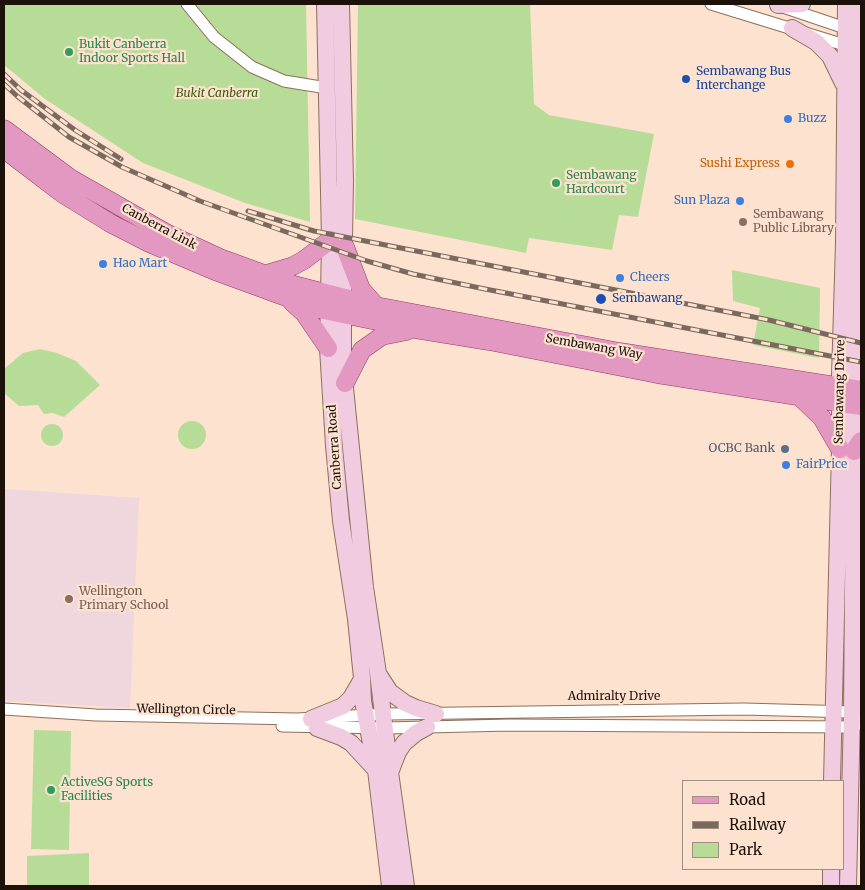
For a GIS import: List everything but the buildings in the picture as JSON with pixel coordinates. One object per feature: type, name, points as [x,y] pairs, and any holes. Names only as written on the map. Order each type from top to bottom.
[{"type":"main road","name":"Canberra Road","points":[[325,4],[327,88],[337,244],[336,305],[365,587],[384,721],[383,771],[390,886]]},
{"type":"main road","name":"Canberra Road","points":[[337,244],[346,180],[341,4]]},
{"type":"main road","points":[[775,5],[802,4]]},
{"type":"main road","name":"Sembawang Drive","points":[[846,4],[852,31],[852,447],[857,720],[848,886]]},
{"type":"main road","name":"Sembawang Drive","points":[[852,31],[858,4]]},
{"type":"main road","points":[[792,28],[816,42],[830,56],[845,87]]},
{"type":"main road","name":"Sembawang Drive","points":[[852,47],[845,87],[845,223],[852,396]]},
{"type":"main road","name":"Canberra Link","points":[[4,129],[70,178],[168,234],[220,258],[336,305]]},
{"type":"main road","name":"Canberra Link","points":[[4,149],[63,194],[110,223],[157,247],[289,299],[336,305]]},
{"type":"main road","points":[[263,275],[294,266],[337,244],[361,289],[376,306]]},
{"type":"main road","points":[[289,299],[304,313],[328,348]]},
{"type":"main road","name":"Canberra Road","points":[[336,305],[328,348],[341,521],[356,619],[366,722],[383,771],[406,886]]},
{"type":"main road","name":"Sembawang Way","points":[[336,305],[376,306],[620,352],[743,372],[852,396]]},
{"type":"main road","name":"Sembawang Way","points":[[336,305],[415,329],[489,341],[657,374],[798,395],[852,396]]},
{"type":"main road","points":[[345,383],[362,350],[382,336],[415,329]]},
{"type":"main road","points":[[798,395],[852,447]]},
{"type":"main road","name":"Sembawang Drive","points":[[832,780],[834,719],[852,447]]},
{"type":"main road","points":[[314,723],[351,743],[383,771],[404,743],[432,720],[390,692],[378,673]]},
{"type":"main road","points":[[314,723],[343,706],[351,698],[362,678]]},
{"type":"main road","points":[[831,870],[831,886]]},
{"type":"street","points":[[186,4],[214,37],[252,67],[284,81],[327,88]]},
{"type":"street","points":[[712,4],[852,47]]},
{"type":"street","points":[[775,5],[852,31]]},
{"type":"street","name":"Wellington Circle","points":[[4,709],[96,715],[314,723]]},
{"type":"street","name":"Admiralty Drive","points":[[366,722],[744,709],[834,719]]},
{"type":"street","name":"Wellington Circle","points":[[4,716],[95,721],[366,722]]},
{"type":"street","name":"Admiralty Drive","points":[[432,720],[510,725],[857,720]]},
{"type":"shaded area","name":"Wellington Primary School","points":[[4,489],[139,498],[130,708],[4,701]]},
{"type":"green space","name":"Bukit Canberra","points":[[4,4],[306,4],[310,222],[245,203],[143,163],[45,99],[4,65]]},
{"type":"green space","points":[[358,4],[530,4],[534,104],[549,115],[654,134],[638,217],[619,215],[612,250],[529,238],[526,253],[355,219]]},
{"type":"green space","points":[[732,270],[820,288],[819,358],[753,345],[760,308],[733,301]]},
{"type":"green space","points":[[40,349],[57,353],[76,361],[100,385],[64,417],[53,413],[44,414],[38,405],[19,406],[4,393],[4,369],[23,353]]},
{"type":"green space","points":[[192,421],[202,425],[206,435],[202,445],[192,449],[182,445],[178,435],[182,425]]},
{"type":"green space","points":[[52,424],[60,427],[63,435],[60,443],[52,446],[44,443],[41,435],[44,427]]},
{"type":"green space","name":"ActiveSG Sports Facilities","points":[[34,730],[71,731],[69,850],[31,849]]},
{"type":"green space","points":[[89,853],[89,886],[27,886],[27,856]]},
{"type":"railway","points":[[4,74],[21,90],[75,130],[121,159]]},
{"type":"railway","points":[[4,84],[69,137],[122,167],[200,201],[367,261],[413,274],[480,288],[861,362]]},
{"type":"railway","points":[[248,211],[314,231],[769,320],[861,343]]},
{"type":"place","name":"Bukit Canberra Indoor Sports Hall","points":[[69,52]]},
{"type":"place","name":"Sembawang Bus Interchange","points":[[686,79]]},
{"type":"place","name":"Buzz","points":[[788,119]]},
{"type":"place","name":"Sushi Express","points":[[790,164]]},
{"type":"place","name":"Sembawang Hardcourt","points":[[556,183]]},
{"type":"place","name":"Sun Plaza","points":[[740,201]]},
{"type":"place","name":"Sembawang Public Library","points":[[743,222]]},
{"type":"place","name":"Hao Mart","points":[[103,264]]},
{"type":"place","name":"Cheers","points":[[620,278]]},
{"type":"place","name":"Sembawang","points":[[601,299]]},
{"type":"place","name":"OCBC Bank","points":[[785,449]]},
{"type":"place","name":"FairPrice","points":[[786,465]]},
{"type":"place","name":"Wellington Primary School","points":[[69,599]]},
{"type":"place","name":"ActiveSG Sports Facilities","points":[[51,790]]}]
